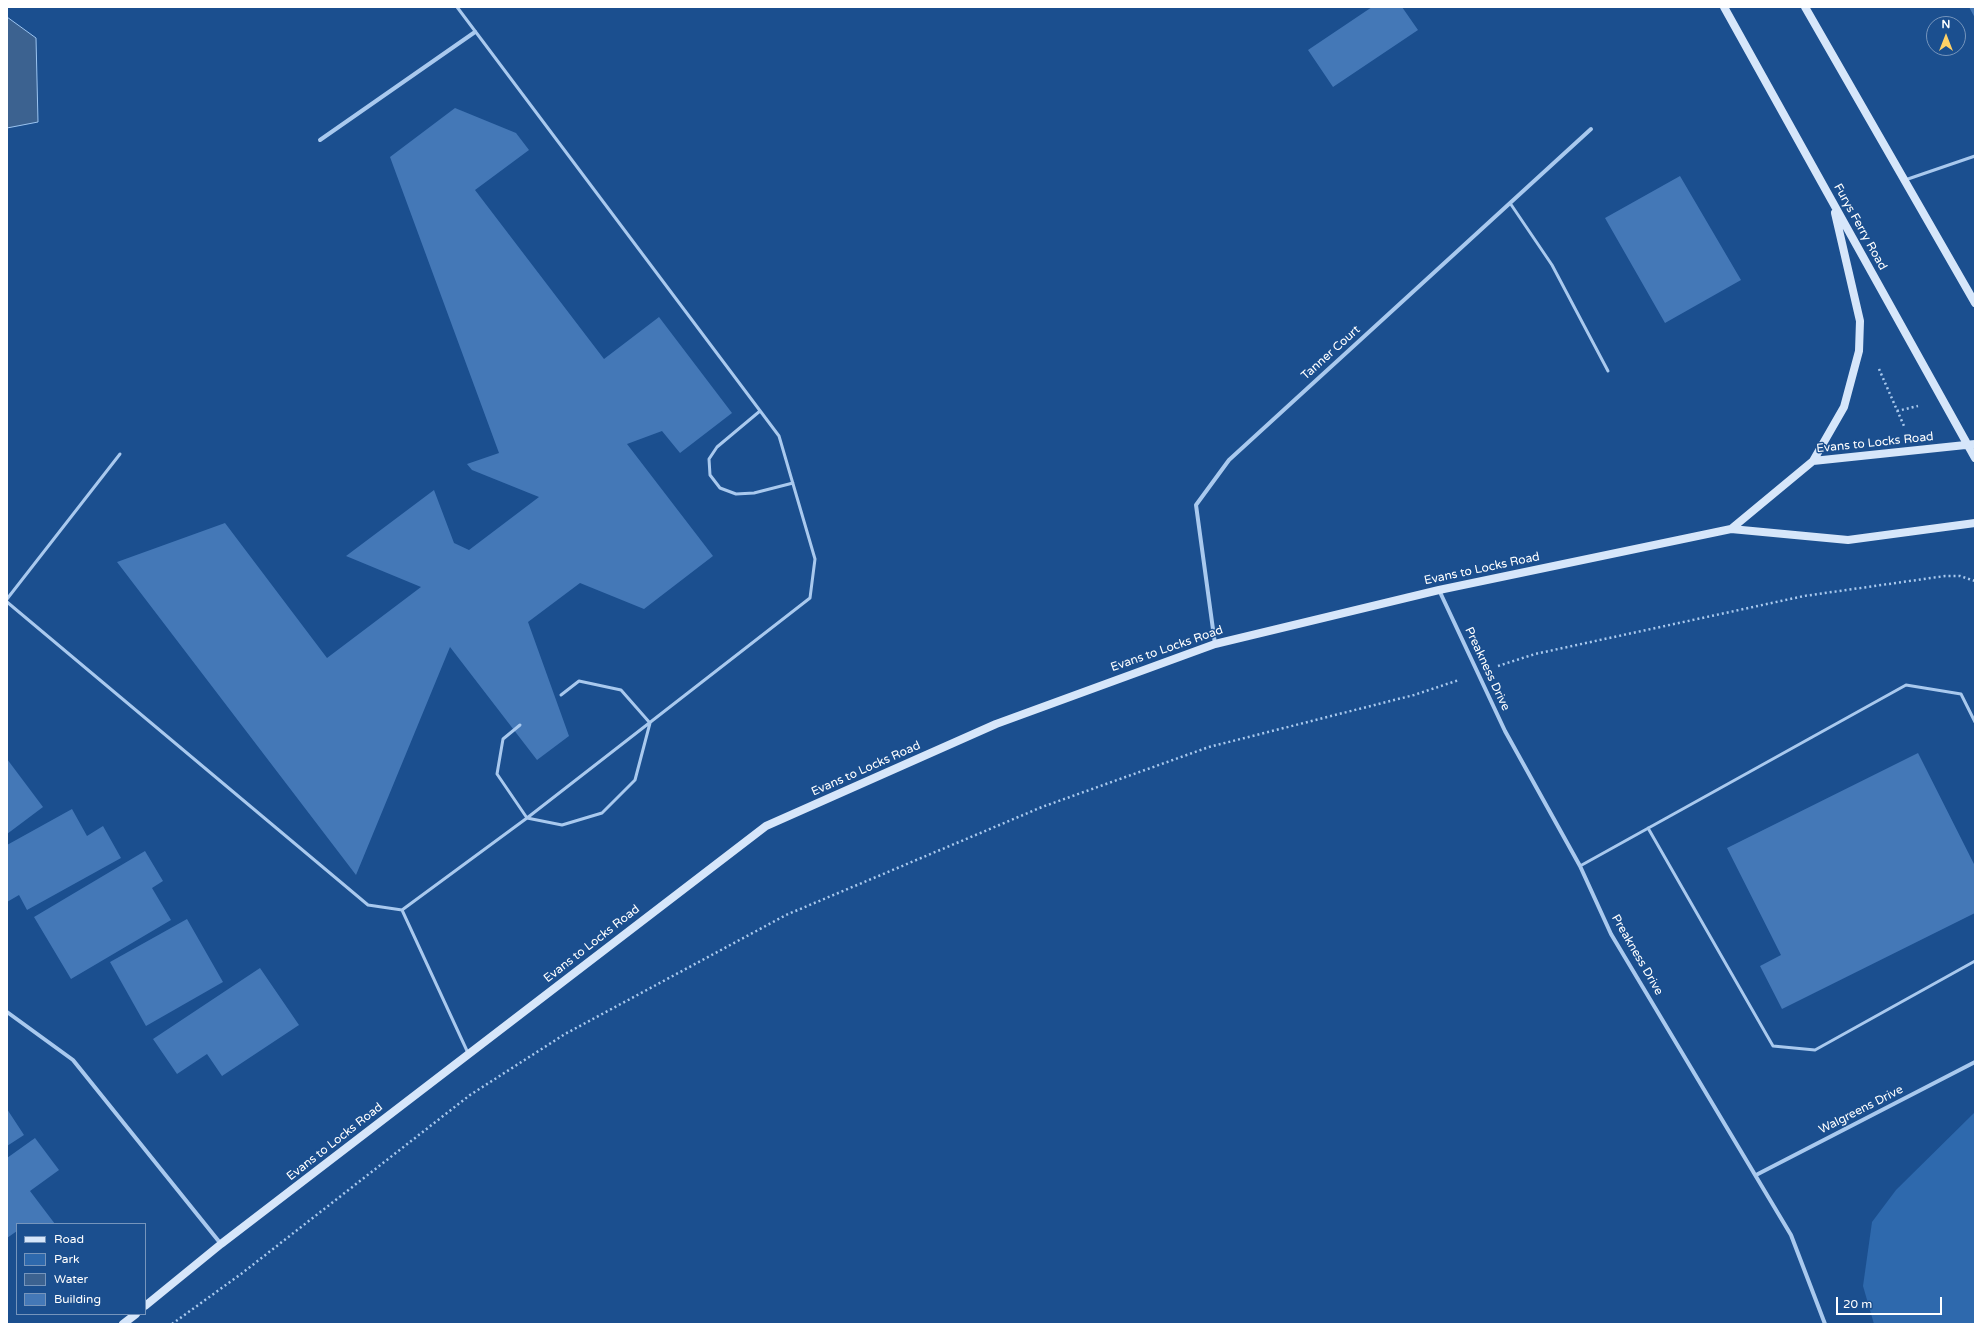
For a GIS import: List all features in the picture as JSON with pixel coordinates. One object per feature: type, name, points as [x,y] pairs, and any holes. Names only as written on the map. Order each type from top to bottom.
[{"type":"street","name":"Furys Ferry Road","points":[[1724,7],[1832,202],[1971,444],[1975,458]]},
{"type":"street","points":[[1805,7],[1975,303]]},
{"type":"street","points":[[320,140],[475,32]]},
{"type":"street","name":"Tanner Court","points":[[1215,644],[1196,504],[1229,460],[1591,129]]},
{"type":"street","points":[[1813,461],[1844,407],[1859,351],[1860,321],[1832,202]]},
{"type":"street","name":"Evans to Locks Road","points":[[1731,529],[1813,461],[1971,444]]},
{"type":"street","name":"Evans to Locks Road","points":[[146,1305],[221,1244],[766,826],[996,724],[1215,644],[1439,590],[1731,529],[1848,540],[1975,523]]},
{"type":"street","name":"Preakness Drive","points":[[1439,590],[1505,731],[1580,866],[1611,934],[1792,1235],[1825,1324]]},
{"type":"street","points":[[7,1012],[73,1060],[221,1244]]},
{"type":"street","name":"Walgreens Drive","points":[[1756,1175],[1975,1062]]},
{"type":"street","points":[[123,1324],[135,1315]]},
{"type":"lane","points":[[7,602],[368,905],[402,910],[527,818],[810,598],[815,559],[779,436],[457,7]]},
{"type":"lane","points":[[1904,180],[1975,156]]},
{"type":"lane","points":[[1510,203],[1552,265],[1608,371]]},
{"type":"lane","points":[[760,411],[717,447],[709,458],[710,475],[720,488],[736,494],[754,493],[793,483]]},
{"type":"lane","points":[[7,599],[120,454]]},
{"type":"lane","points":[[561,695],[580,681],[621,690],[650,723]]},
{"type":"lane","points":[[1580,866],[1906,685],[1961,694],[1975,722]]},
{"type":"lane","points":[[520,725],[503,739],[497,774],[527,818],[562,825],[602,813],[635,780],[650,723]]},
{"type":"lane","points":[[1648,828],[1773,1046],[1815,1050],[1975,962]]},
{"type":"lane","points":[[402,910],[468,1054]]},
{"type":"path","points":[[1877,365],[1904,426]]},
{"type":"path","points":[[1897,411],[1918,406]]},
{"type":"path","points":[[1535,654],[1804,596],[1946,576],[1960,576],[1975,581]]},
{"type":"path","points":[[172,1324],[241,1274],[470,1095],[565,1034],[786,915],[1042,807],[1209,747],[1414,695]]},
{"type":"green space","points":[[1975,1112],[1975,1324],[1874,1324],[1863,1286],[1872,1222],[1896,1190]]},
{"type":"water","points":[[7,17],[36,38],[38,122],[7,128]]},
{"type":"building","points":[[1372,7],[1402,7],[1418,30],[1333,87],[1308,50]]},
{"type":"building","points":[[1969,7],[1975,7],[1975,18]]},
{"type":"building","points":[[455,108],[516,133],[529,150],[475,190],[604,359],[659,317],[732,413],[680,453],[662,431],[627,444],[713,556],[644,609],[580,583],[528,622],[569,736],[537,760],[450,647],[356,875],[117,562],[225,523],[327,658],[421,587],[346,556],[434,490],[454,543],[469,550],[539,497],[472,470],[467,464],[499,453],[390,157]]},
{"type":"building","points":[[1680,176],[1741,280],[1665,323],[1605,218]]},
{"type":"building","points":[[1918,753],[1975,866],[1975,913],[1782,1009],[1760,966],[1781,955],[1727,848]]},
{"type":"building","points":[[7,759],[43,807],[7,834]]},
{"type":"building","points":[[72,809],[87,836],[103,826],[121,858],[27,910],[19,895],[7,902],[7,845]]},
{"type":"building","points":[[145,851],[163,881],[152,888],[171,920],[71,979],[34,917]]},
{"type":"building","points":[[187,919],[223,982],[146,1026],[110,962]]},
{"type":"building","points":[[260,968],[299,1025],[222,1076],[207,1054],[177,1074],[153,1039]]},
{"type":"building","points":[[7,1109],[24,1135],[7,1146]]},
{"type":"building","points":[[35,1138],[59,1170],[30,1191],[54,1223],[16,1223],[16,1232],[7,1238],[7,1158]]}]
